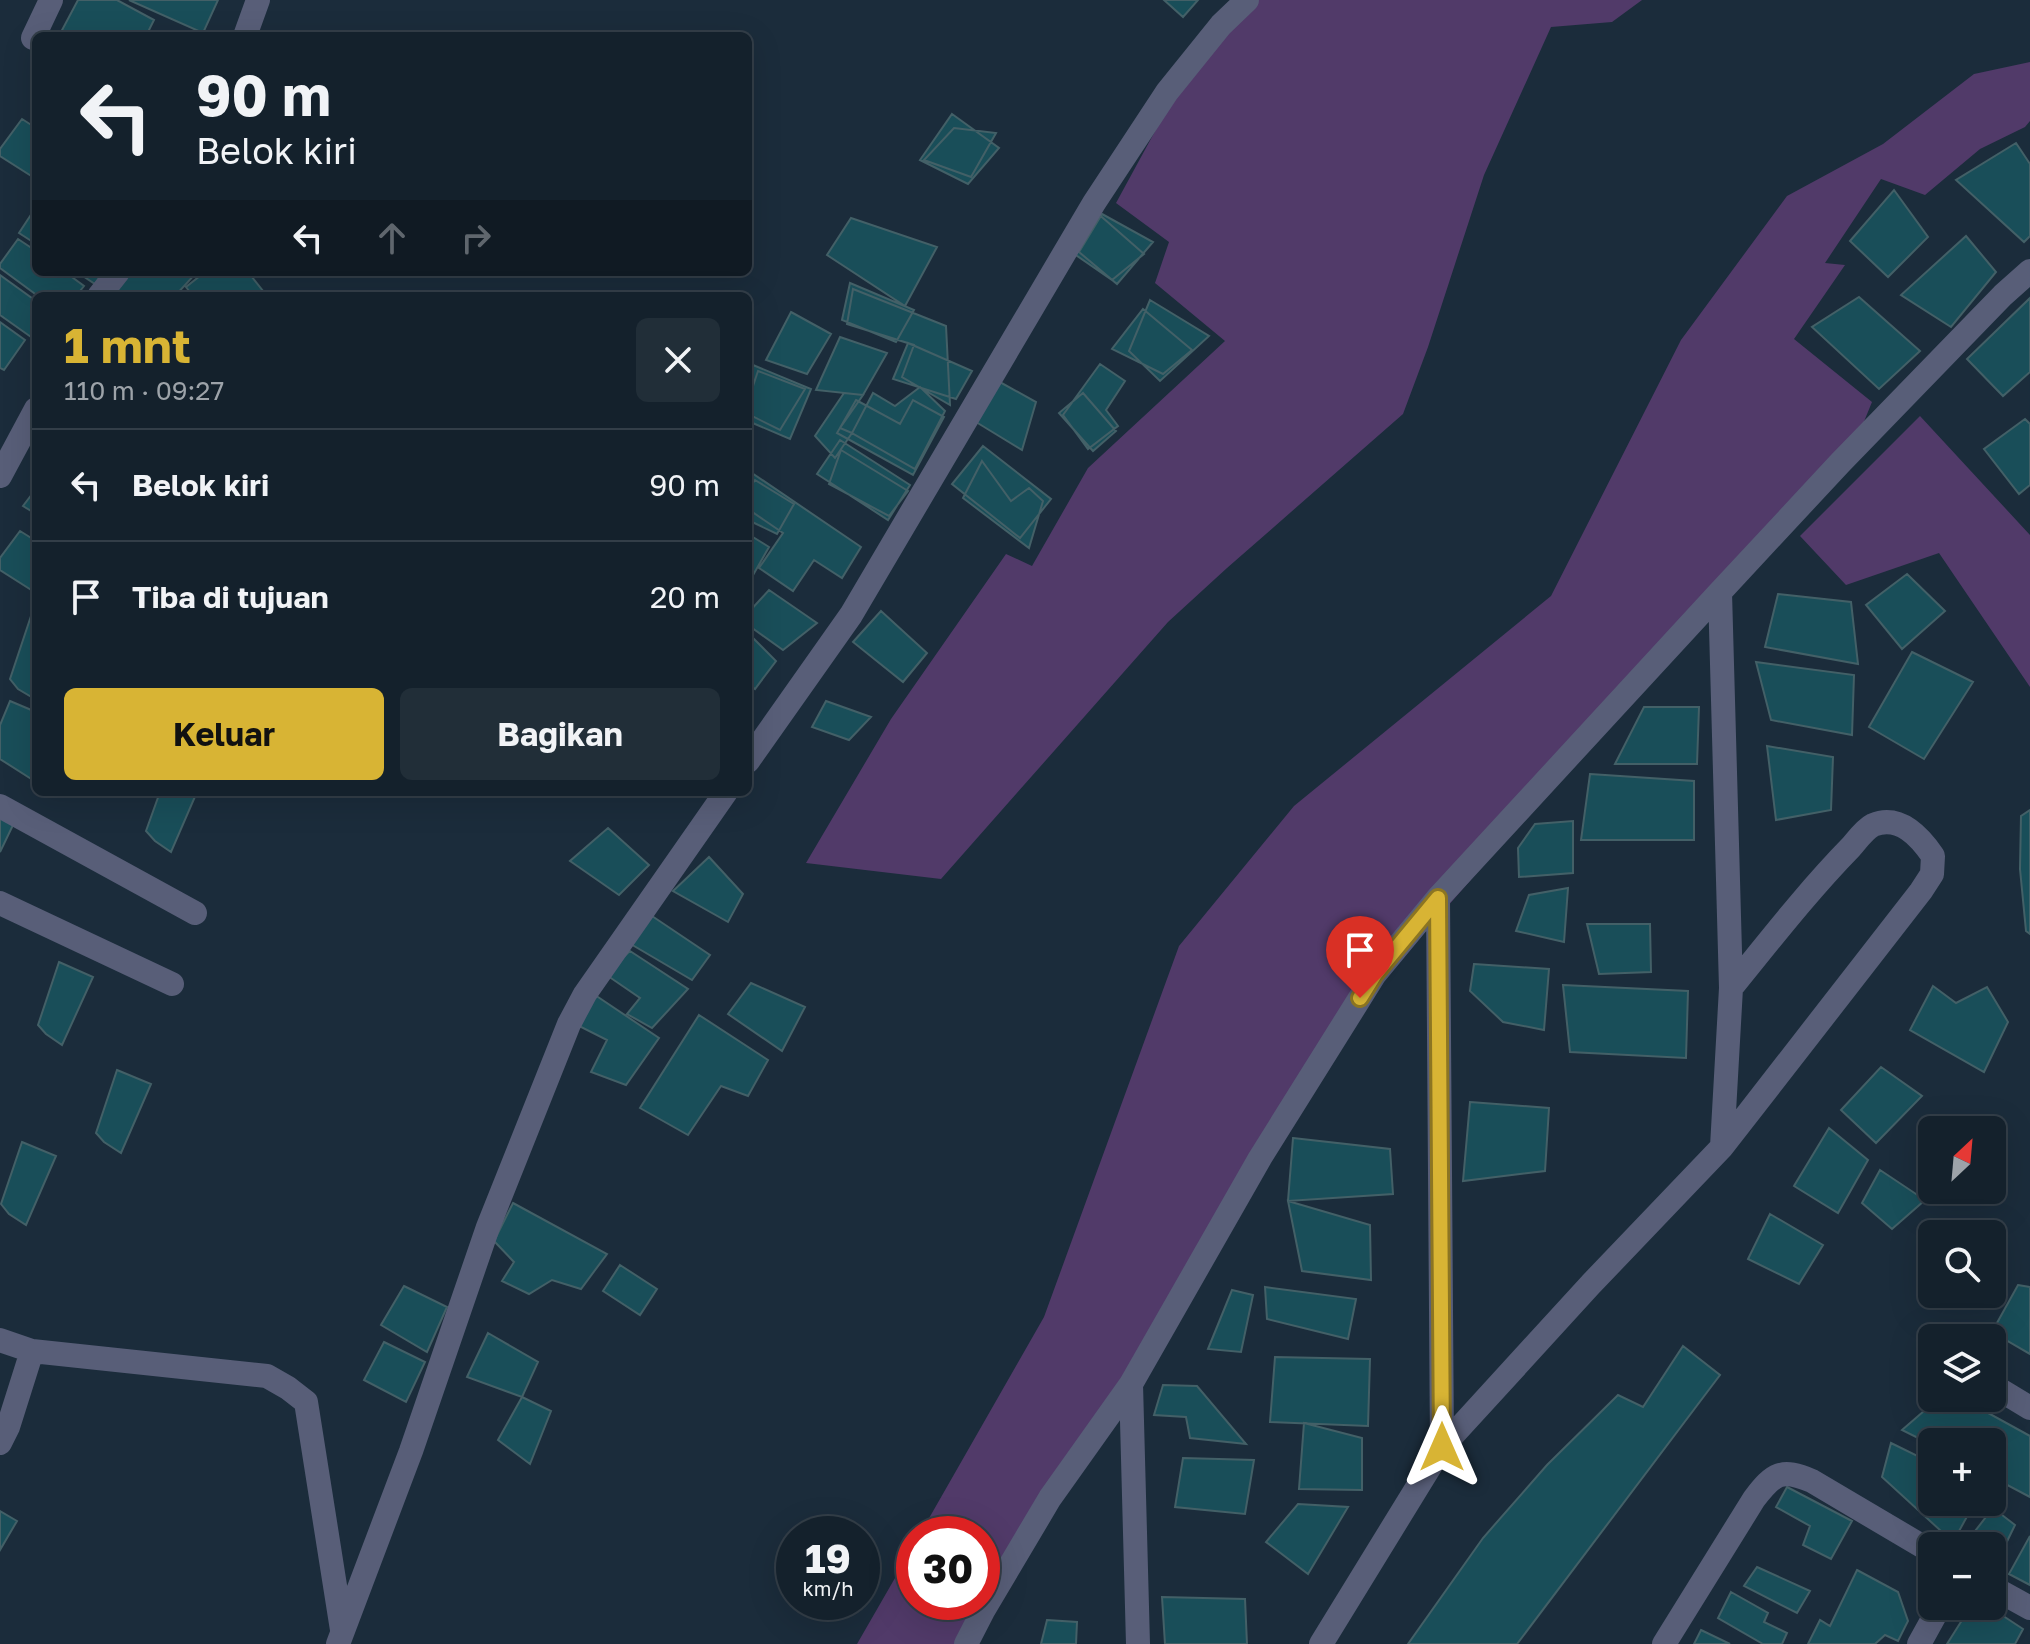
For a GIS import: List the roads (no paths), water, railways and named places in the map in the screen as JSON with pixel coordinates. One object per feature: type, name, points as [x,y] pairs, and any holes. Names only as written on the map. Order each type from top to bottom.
[{"type":"street","points":[[36,32],[51,0]]},
{"type":"street","points":[[246,32],[258,0]]},
{"type":"street","points":[[752,755],[851,615],[1069,243],[1118,166],[1167,92],[1221,25],[1247,0]]},
{"type":"street","points":[[966,1644],[1050,1498],[1131,1384],[1260,1158],[1375,974],[1438,898],[1840,463],[2030,271]]},
{"type":"street","points":[[102,292],[115,276]]},
{"type":"street","points":[[2,467],[32,416]]},
{"type":"street","points":[[1720,592],[1731,988],[1722,1147]]},
{"type":"street","points":[[341,1639],[411,1451],[488,1227],[569,1024],[585,994],[723,796]]},
{"type":"street","points":[[0,806],[195,913]]},
{"type":"street","points":[[1321,1644],[1442,1447],[1722,1147],[1921,891],[1932,874],[1933,856],[1920,838],[1906,827],[1886,823],[1871,826],[1827,872],[1731,988]]},
{"type":"street","points":[[1438,898],[1442,1447]]},
{"type":"street","points":[[0,903],[172,984]]},
{"type":"street","points":[[0,1340],[32,1351],[267,1376],[306,1402],[341,1639]]},
{"type":"street","points":[[0,1443],[32,1351]]},
{"type":"street","points":[[1131,1384],[1138,1644]]},
{"type":"street","points":[[2006,1393],[2030,1408]]},
{"type":"street","points":[[1664,1644],[1754,1499],[1766,1483],[1778,1474],[1796,1474],[1812,1481],[1918,1544]]},
{"type":"street","points":[[2006,1595],[2030,1608]]},
{"type":"street","points":[[1919,1644],[1932,1620]]}]
